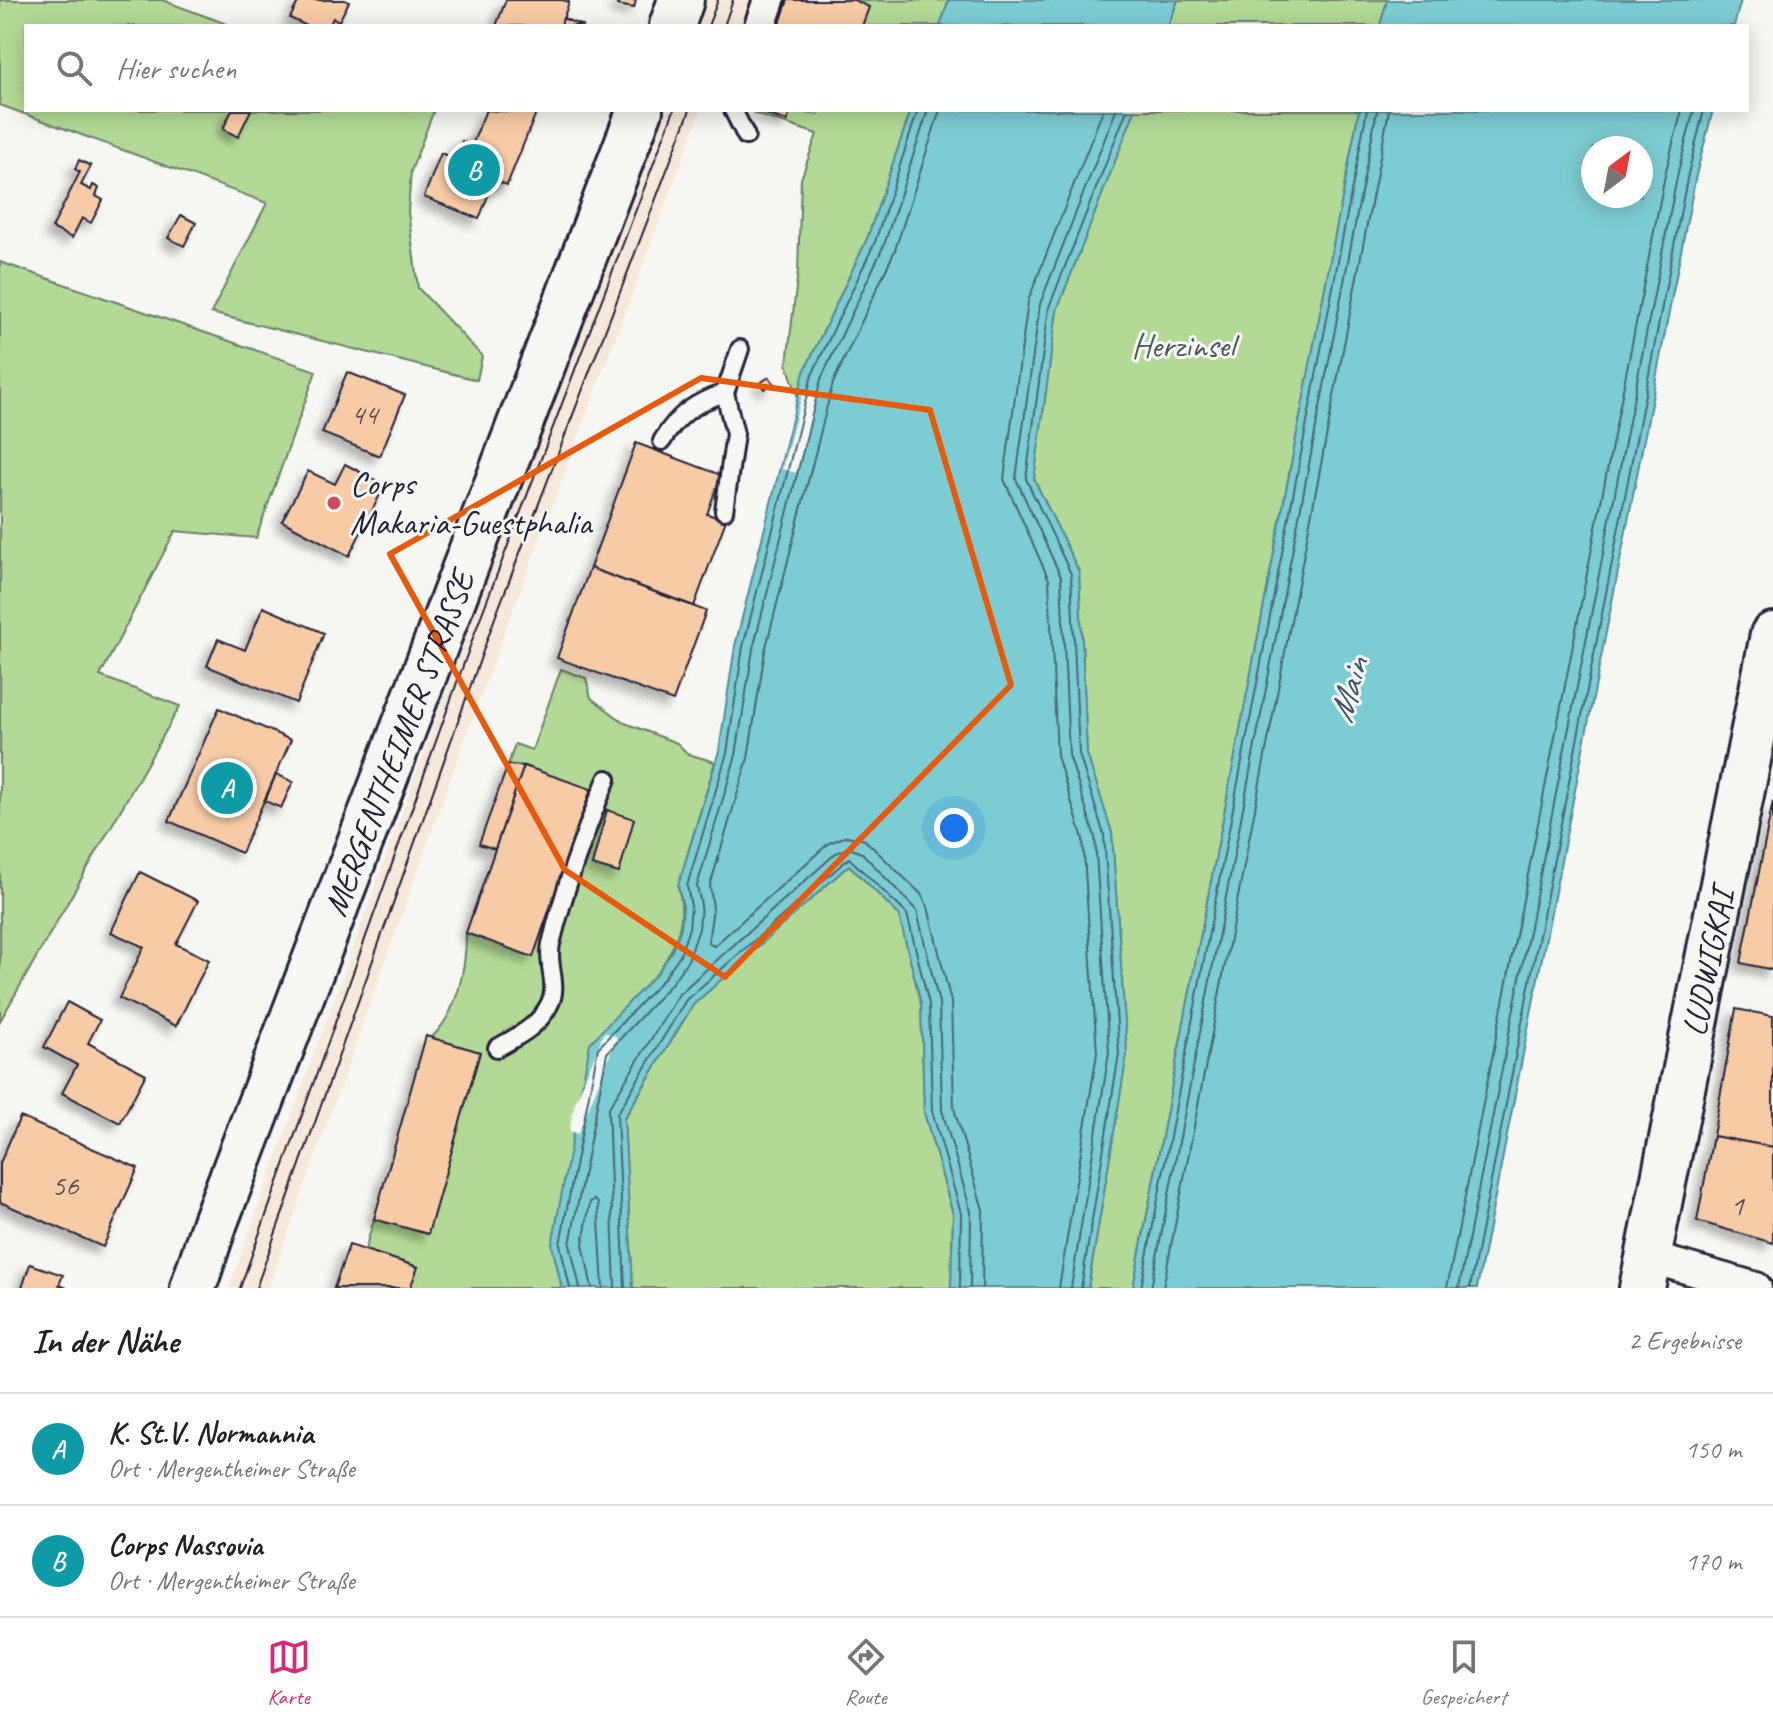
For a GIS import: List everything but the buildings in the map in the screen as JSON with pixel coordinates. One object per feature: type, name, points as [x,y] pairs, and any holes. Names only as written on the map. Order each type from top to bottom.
[{"type":"main road","points":[[673,24],[681,0]]},
{"type":"main road","name":"MERGENTHEIMER STRASSE","points":[[193,1288],[215,1222],[639,112]]},
{"type":"main road","name":"LUDWIGKAI","points":[[1645,1272],[1773,635]]},
{"type":"street","points":[[761,24],[769,0]]},
{"type":"street","points":[[1645,1272],[1756,1288]]},
{"type":"lane","points":[[734,112],[746,136]]},
{"type":"lane","points":[[724,511],[735,434],[725,393],[740,349]]},
{"type":"lane","points":[[662,441],[684,412],[703,400],[725,393]]},
{"type":"lane","points":[[497,1048],[541,1019],[552,1001],[554,983],[550,948],[574,860],[607,779]]},
{"type":"highlighted area","points":[[701,378],[930,410],[1011,685],[725,977],[565,870],[390,554]]},
{"type":"shaded area","points":[[704,0],[757,0],[748,24],[695,24]]},
{"type":"shaded area","points":[[657,112],[700,112],[467,732],[268,1288],[229,1288]]},
{"type":"green space","points":[[0,0],[162,0],[227,24],[24,24],[24,112],[433,112],[411,171],[408,212],[418,288],[482,356],[477,380],[211,313],[267,203],[0,105]]},
{"type":"green space","points":[[949,0],[941,24],[863,24],[868,7],[853,1]]},
{"type":"green space","points":[[1178,0],[1387,0],[1381,24],[1169,24]]},
{"type":"green space","points":[[754,112],[758,112],[787,121],[790,112],[818,115],[819,112],[910,112],[867,239],[804,372],[798,398],[787,364],[798,271],[801,179],[817,134]]},
{"type":"green space","name":"Herzinsel","points":[[1134,112],[1359,112],[1133,1288],[1088,1288],[1127,1054],[1112,833],[1087,754],[1079,572],[1034,479],[1057,310]]},
{"type":"green space","points":[[0,262],[316,371],[256,538],[175,531],[100,676],[180,706],[0,1021]]},
{"type":"green space","points":[[561,669],[586,678],[591,698],[625,723],[677,743],[688,754],[715,762],[678,886],[681,921],[670,952],[658,972],[552,1244],[562,1288],[410,1288],[418,1267],[365,1250],[374,1219],[428,1233],[480,1052],[431,1038],[448,1016],[459,989],[466,933],[533,956],[591,790],[524,766],[508,765],[515,744],[532,750]]},
{"type":"green space","points":[[849,865],[899,915],[921,1004],[924,1112],[953,1214],[951,1288],[633,1288],[624,1119],[693,1005]]},
{"type":"water","points":[[949,0],[1178,0],[1169,24],[941,24]]},
{"type":"water","points":[[1387,0],[1741,0],[1735,24],[1381,24]]},
{"type":"water","points":[[910,112],[1134,112],[1057,310],[1034,479],[1079,572],[1087,754],[1112,833],[1127,1054],[1088,1288],[951,1288],[953,1214],[924,1112],[921,1004],[899,915],[849,865],[693,1005],[624,1118],[633,1288],[562,1288],[552,1245],[590,1043],[658,972],[672,951],[681,928],[683,906],[678,886],[719,751],[735,646],[804,372],[867,239]]},
{"type":"water","name":"Main","points":[[1359,112],[1712,112],[1696,175],[1477,1288],[1133,1288]]},
{"type":"pier","points":[[802,395],[817,399],[797,473],[782,469]]},
{"type":"pier","points":[[604,1032],[617,1037],[578,1134],[569,1131],[574,1106]]},
{"type":"tram line","points":[[709,24],[718,0]]},
{"type":"tram line","points":[[725,24],[733,0]]},
{"type":"tram line","points":[[240,1288],[478,624],[673,112]]},
{"type":"tram line","points":[[256,1288],[493,623],[689,112]]},
{"type":"place","name":"Corps Nassovia","points":[[474,170]]},
{"type":"place","name":"Corps Makaria-Guestphalia","points":[[334,503]]},
{"type":"place","name":"K. St.V. Normannia","points":[[227,788]]}]
